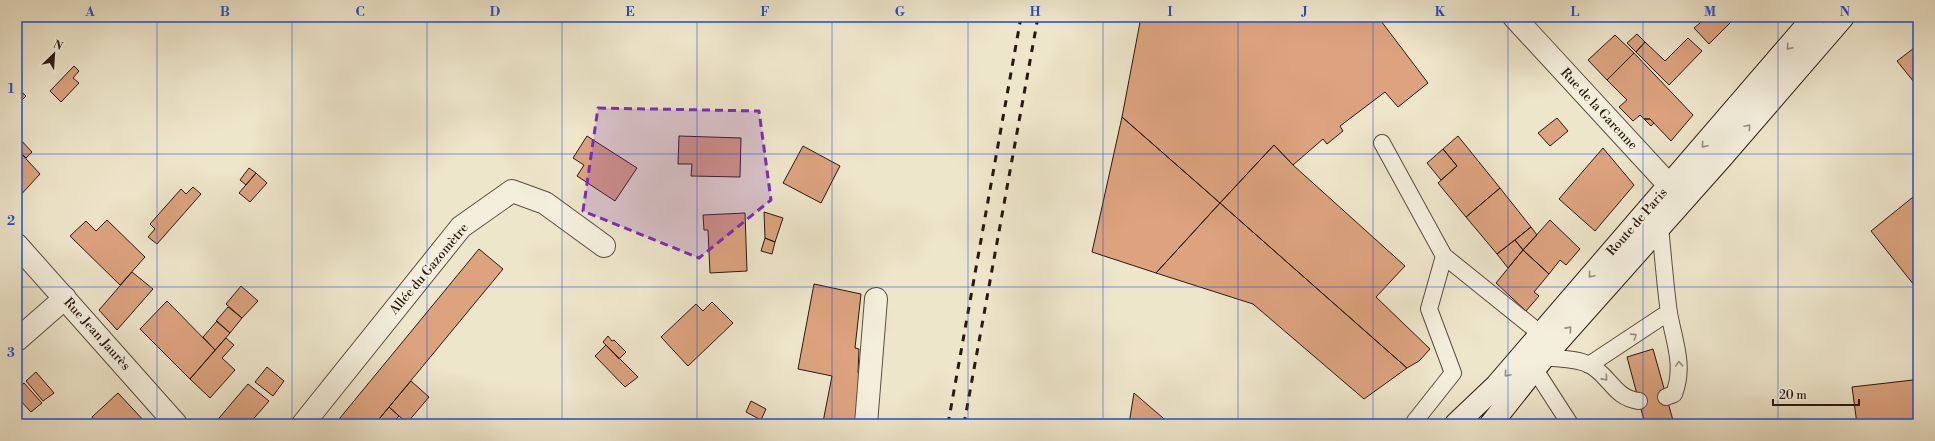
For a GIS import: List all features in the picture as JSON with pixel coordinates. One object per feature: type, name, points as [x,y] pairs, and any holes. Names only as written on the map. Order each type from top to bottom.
[{"type":"street","name":"Rue de la Garenne","points":[[1514,17],[1670,184],[1683,201]]},
{"type":"street","name":"Route de Paris","points":[[1456,424],[1496,386],[1534,360],[1541,334],[1814,17]]},
{"type":"street","name":"Route de Paris","points":[[1491,424],[1534,360],[1660,227],[1843,17]]},
{"type":"street","name":"Allée du Gazomètre","points":[[303,424],[460,227],[512,191],[545,202],[604,246]]},
{"type":"street","name":"Rue Jean Jaurès","points":[[17,245],[176,424]]},
{"type":"street","points":[[17,340],[65,298]]},
{"type":"street","points":[[866,424],[876,299]]},
{"type":"lane","points":[[1382,143],[1444,256],[1541,334]]},
{"type":"lane","points":[[1660,227],[1669,312],[1680,362],[1678,383],[1674,394],[1666,397]]},
{"type":"lane","points":[[1417,424],[1415,421],[1453,372],[1429,309],[1444,256]]},
{"type":"lane","points":[[1590,365],[1669,312]]},
{"type":"lane","points":[[1534,360],[1581,362],[1590,365],[1596,369],[1620,394],[1630,400],[1639,401]]},
{"type":"lane","points":[[1534,360],[1570,424]]},
{"type":"highlighted area","points":[[598,108],[759,111],[771,200],[699,258],[583,211]]},
{"type":"building","points":[[1141,17],[1378,17],[1428,83],[1398,107],[1385,92],[1340,126],[1343,131],[1327,144],[1323,139],[1293,165],[1274,145],[1220,203],[1122,117]]},
{"type":"building","points":[[1707,17],[1736,17],[1709,44],[1694,28]]},
{"type":"building","points":[[1637,34],[1645,42],[1636,52],[1627,43]]},
{"type":"building","points":[[1615,35],[1634,53],[1607,80],[1588,60]]},
{"type":"building","points":[[1688,38],[1702,51],[1669,85],[1636,52],[1645,42],[1665,61]]},
{"type":"building","points":[[1918,45],[1918,87],[1897,61]]},
{"type":"building","points":[[1634,53],[1693,115],[1671,141],[1650,119],[1644,119],[1640,115],[1633,121],[1619,107],[1627,100],[1607,80]]},
{"type":"building","points":[[74,66],[79,71],[73,78],[79,83],[61,102],[50,91]]},
{"type":"building","points":[[17,88],[26,96],[17,105]]},
{"type":"building","points":[[1122,117],[1220,203],[1156,273],[1092,252]]},
{"type":"building","points":[[1557,118],[1568,131],[1550,146],[1538,133]]},
{"type":"building","points":[[1644,119],[1650,119],[1654,123],[1651,126]]},
{"type":"building","points":[[587,136],[637,168],[615,201],[577,176],[584,165],[573,158]]},
{"type":"building","points":[[679,136],[741,138],[740,177],[691,176],[692,164],[678,164]]},
{"type":"building","points":[[1458,136],[1500,188],[1466,217],[1438,183],[1457,166],[1443,149]]},
{"type":"building","points":[[18,137],[32,152],[26,158],[17,149]]},
{"type":"building","points":[[1274,145],[1293,165],[1405,266],[1376,297],[1430,349],[1419,361],[1407,368],[1220,203]]},
{"type":"building","points":[[803,146],[840,166],[821,203],[783,183]]},
{"type":"building","points":[[1603,148],[1634,185],[1595,231],[1559,199]]},
{"type":"building","points":[[17,149],[40,174],[17,199]]},
{"type":"building","points":[[1443,149],[1457,166],[1441,180],[1427,163]]},
{"type":"building","points":[[249,168],[256,173],[246,185],[240,180]]},
{"type":"building","points":[[256,173],[267,183],[250,202],[239,193]]},
{"type":"building","points":[[193,187],[201,194],[157,244],[148,237],[155,229],[150,224],[181,189],[186,194]]},
{"type":"building","points":[[1500,188],[1531,227],[1497,254],[1466,217]]},
{"type":"building","points":[[1918,193],[1918,290],[1871,231]]},
{"type":"building","points":[[1220,203],[1407,368],[1364,399],[1253,304],[1156,273]]},
{"type":"building","points":[[764,212],[783,218],[775,242],[765,238]]},
{"type":"building","points":[[745,213],[747,271],[710,273],[708,230],[704,230],[703,215]]},
{"type":"building","points":[[107,220],[145,257],[120,285],[70,236],[86,221],[96,231]]},
{"type":"building","points":[[1550,220],[1580,249],[1566,265],[1560,260],[1549,274],[1523,250]]},
{"type":"building","points":[[1531,227],[1537,235],[1523,250],[1515,240]]},
{"type":"building","points":[[765,238],[775,242],[772,254],[761,251]]},
{"type":"building","points":[[1515,240],[1523,250],[1508,268],[1497,254]]},
{"type":"building","points":[[479,249],[503,269],[375,424],[335,424]]},
{"type":"building","points":[[1523,250],[1549,274],[1534,292],[1539,296],[1526,311],[1496,283]]},
{"type":"building","points":[[132,272],[153,289],[117,330],[99,310]]},
{"type":"building","points":[[814,284],[861,294],[855,348],[859,349],[858,373],[867,374],[858,424],[823,422],[832,376],[798,369]]},
{"type":"building","points":[[241,286],[258,301],[242,318],[226,304]]},
{"type":"building","points":[[167,301],[215,350],[190,379],[140,329]]},
{"type":"building","points":[[712,302],[733,323],[688,366],[661,337],[696,304],[703,311]]},
{"type":"building","points":[[228,307],[242,318],[230,333],[216,321]]},
{"type":"building","points":[[217,321],[230,333],[215,350],[203,337]]},
{"type":"building","points":[[608,336],[626,352],[619,359],[603,342]]},
{"type":"building","points":[[226,338],[234,345],[222,358],[235,370],[210,398],[190,379]]},
{"type":"building","points":[[606,345],[638,377],[625,387],[595,356]]},
{"type":"building","points":[[1653,349],[1674,424],[1645,424],[1627,357]]},
{"type":"building","points":[[267,367],[284,381],[273,396],[255,382]]},
{"type":"building","points":[[36,372],[54,393],[43,401],[26,381]]},
{"type":"building","points":[[1913,380],[1918,387],[1918,424],[1857,424],[1852,387]]},
{"type":"building","points":[[411,381],[429,397],[407,423],[389,407]]},
{"type":"building","points":[[24,383],[42,403],[31,412],[17,397],[17,389]]},
{"type":"building","points":[[248,384],[269,401],[249,424],[214,424]]},
{"type":"building","points":[[118,393],[146,423],[145,424],[98,424],[92,417]]},
{"type":"building","points":[[1134,393],[1170,424],[1129,424]]},
{"type":"building","points":[[751,401],[766,409],[761,420],[746,412]]},
{"type":"building","points":[[389,407],[399,416],[392,424],[375,424]]},
{"type":"railway","points":[[948,424],[1021,17]]},
{"type":"railway","points":[[964,424],[1038,17]]}]
